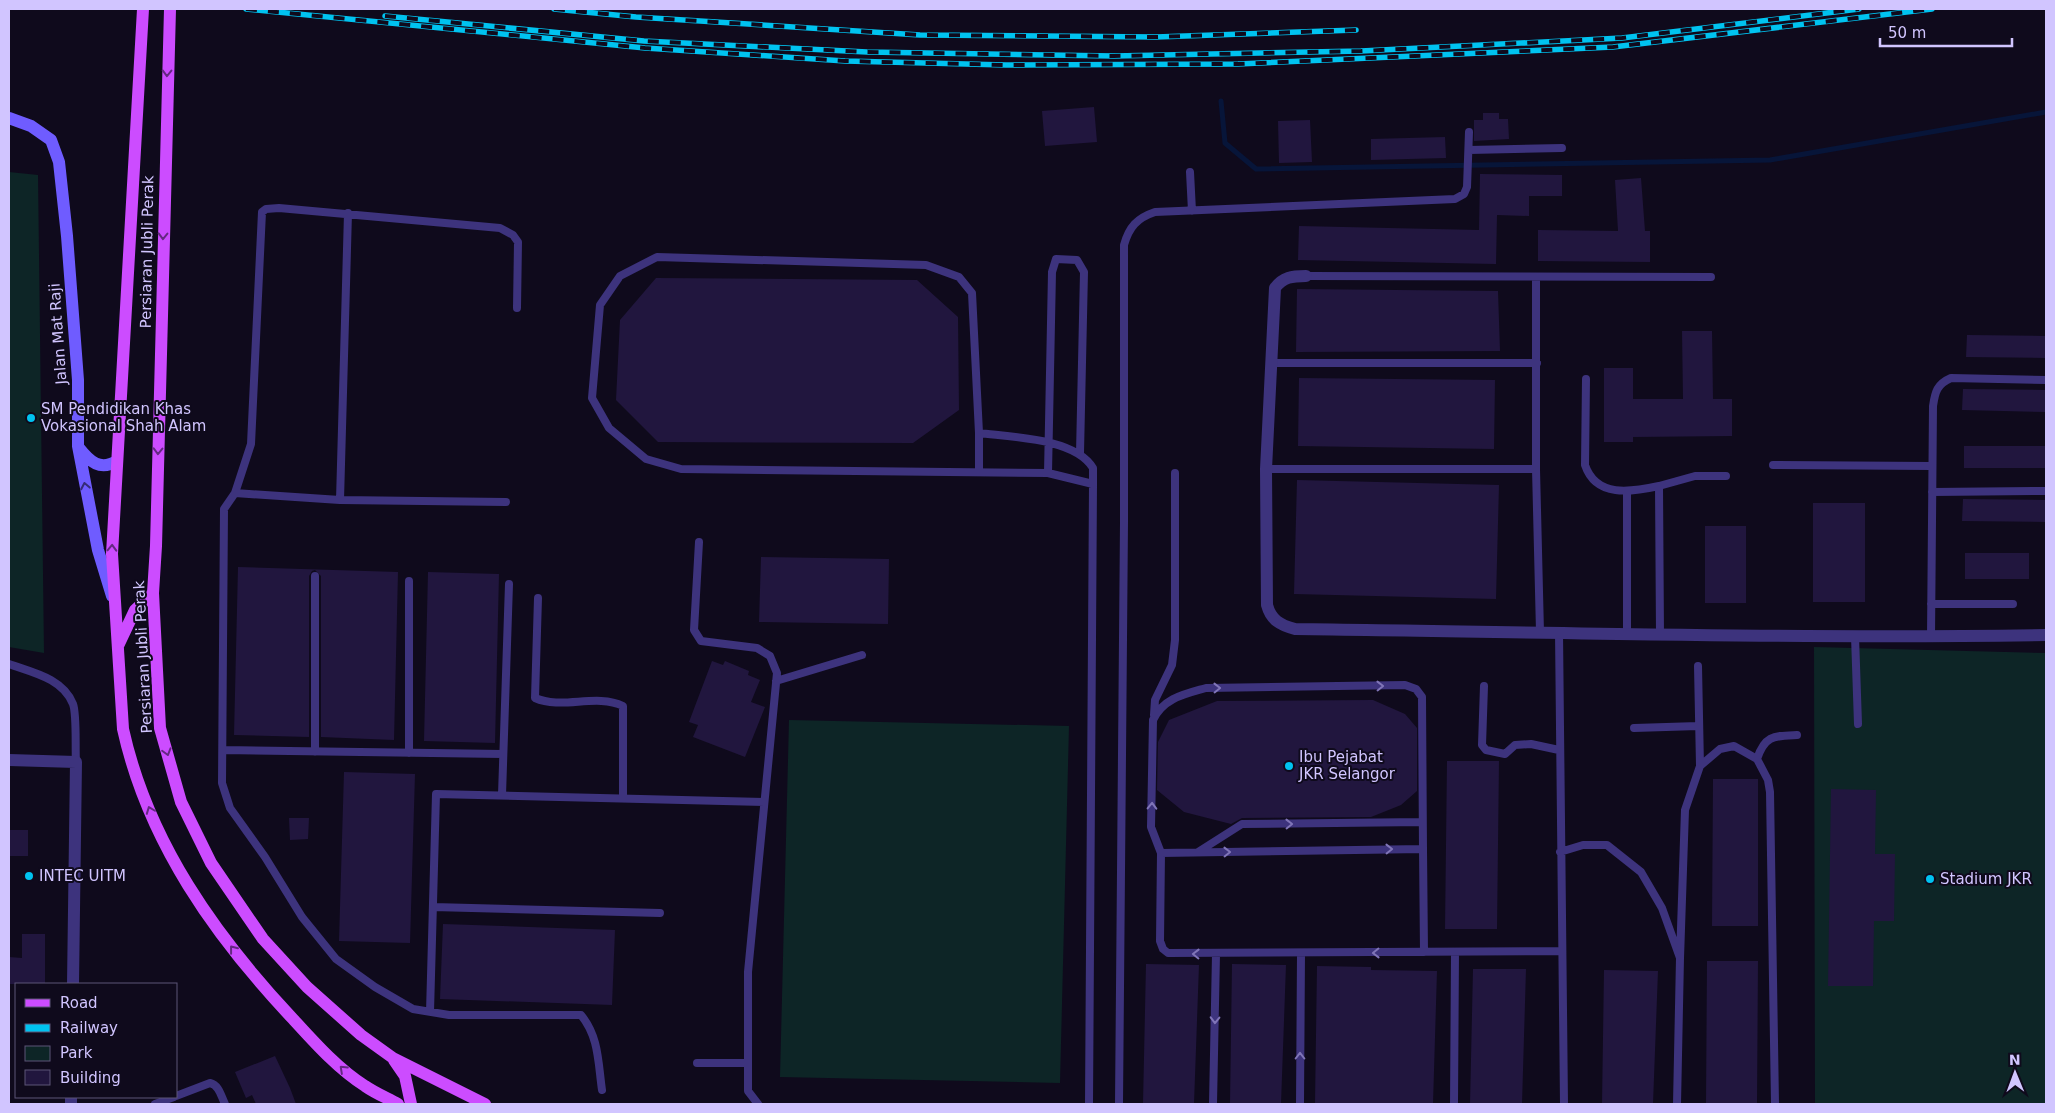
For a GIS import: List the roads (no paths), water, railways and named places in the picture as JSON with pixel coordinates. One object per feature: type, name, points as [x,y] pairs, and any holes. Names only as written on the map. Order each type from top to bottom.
[{"type":"main road","name":"Persiaran Jubli Perak","points":[[170,9],[168,24],[156,546],[153,593],[160,728],[181,802],[210,863],[263,939],[307,987],[361,1035],[393,1058],[485,1104]]},
{"type":"main road","name":"Persiaran Jubli Perak","points":[[143,15],[112,554],[116,648],[124,729],[130,758],[157,830],[182,878],[214,925],[260,984],[348,1074],[364,1086],[398,1104]]},
{"type":"main road","points":[[116,648],[135,610],[153,593]]},
{"type":"main road","points":[[393,1058],[405,1076],[411,1104]]},
{"type":"main road","points":[[364,1086],[378,1104]]},
{"type":"street","name":"Jalan Mat Raji","points":[[9,118],[31,126],[51,140],[59,162],[67,236],[77,371],[78,446],[98,550],[114,601]]},
{"type":"street","points":[[1306,276],[1293,276],[1280,280],[1275,288],[1266,469],[1267,605],[1270,615],[1284,626],[1295,629],[1627,634],[1931,637],[2046,635]]},
{"type":"street","points":[[78,446],[92,462],[102,467],[108,466],[117,460]]},
{"type":"street","points":[[9,760],[76,762],[73,983]]},
{"type":"lane","points":[[1119,1104],[1124,522],[1124,245],[1128,232],[1134,222],[1155,212],[1441,201],[1461,197],[1467,187],[1469,176],[1469,132]]},
{"type":"lane","points":[[1469,152],[1562,148]]},
{"type":"lane","points":[[1190,172],[1192,211]]},
{"type":"lane","points":[[517,308],[518,242],[513,235],[500,228],[279,208],[266,209],[262,212],[251,444],[235,493],[224,509],[222,783],[230,808],[265,857],[302,917],[336,958],[375,987],[413,1009],[449,1015],[581,1015],[589,1025],[596,1040],[602,1090]]},
{"type":"lane","points":[[340,500],[348,213]]},
{"type":"lane","points":[[978,471],[979,433],[972,293],[960,277],[926,265],[658,257],[620,276],[600,305],[592,398],[609,428],[646,460],[681,469],[1048,473],[1093,484]]},
{"type":"lane","points":[[1048,473],[1052,272],[1056,259],[1066,258],[1077,260],[1084,272],[1080,453]]},
{"type":"lane","points":[[1306,276],[1711,277]]},
{"type":"lane","points":[[1536,278],[1536,469],[1540,632]]},
{"type":"lane","points":[[1271,363],[1537,363]]},
{"type":"lane","points":[[1931,637],[1932,466],[1935,392],[1941,382],[1951,378],[2046,380]]},
{"type":"lane","points":[[1586,379],[1585,464],[1589,476],[1598,486],[1627,491],[1660,486],[1695,476],[1726,476]]},
{"type":"lane","points":[[979,433],[1048,442],[1080,453],[1093,468],[1088,1104]]},
{"type":"lane","points":[[1773,465],[1932,466]]},
{"type":"lane","points":[[1266,469],[1536,469]]},
{"type":"lane","points":[[1175,473],[1175,640],[1172,665],[1155,700],[1153,720],[1151,827],[1160,853],[1160,941],[1162,949],[1168,953],[1216,954],[1562,951]]},
{"type":"lane","points":[[1660,486],[1660,634]]},
{"type":"lane","points":[[1627,491],[1627,634]]},
{"type":"lane","points":[[1932,492],[2046,491]]},
{"type":"lane","points":[[235,493],[340,500],[506,502]]},
{"type":"lane","points":[[699,542],[694,630],[701,641],[757,648],[770,656],[777,673],[748,972],[748,1091],[758,1104]]},
{"type":"lane","points":[[314,752],[315,576]]},
{"type":"lane","points":[[409,581],[409,753]]},
{"type":"lane","points":[[502,795],[509,584]]},
{"type":"lane","points":[[538,598],[535,698],[547,701],[604,702],[623,706],[623,798]]},
{"type":"lane","points":[[1931,604],[2013,604]]},
{"type":"lane","points":[[1559,632],[1564,1104]]},
{"type":"lane","points":[[1855,636],[1858,724]]},
{"type":"lane","points":[[776,681],[862,655]]},
{"type":"lane","points":[[9,664],[43,676],[59,685],[72,704],[76,762]]},
{"type":"lane","points":[[1678,1104],[1685,810],[1700,766],[1698,666]]},
{"type":"lane","points":[[1153,720],[1161,706],[1180,695],[1206,688],[1405,685],[1416,689],[1422,697],[1424,952]]},
{"type":"lane","points":[[1484,686],[1482,745],[1486,750],[1505,754],[1515,745],[1531,744],[1559,750]]},
{"type":"lane","points":[[1634,728],[1698,726]]},
{"type":"lane","points":[[1757,759],[1761,746],[1769,738],[1797,734]]},
{"type":"lane","points":[[1700,766],[1720,749],[1734,746],[1757,759],[1768,780],[1770,792],[1775,1104]]},
{"type":"lane","points":[[223,750],[503,754]]},
{"type":"lane","points":[[430,1012],[436,794],[764,802]]},
{"type":"lane","points":[[1196,853],[1242,824],[1422,822]]},
{"type":"lane","points":[[1560,852],[1583,845],[1607,845],[1640,872],[1662,908],[1680,958]]},
{"type":"lane","points":[[1160,853],[1423,849]]},
{"type":"lane","points":[[433,907],[660,913]]},
{"type":"lane","points":[[1454,1104],[1455,952]]},
{"type":"lane","points":[[1214,1104],[1216,954]]},
{"type":"lane","points":[[1300,1104],[1301,954]]},
{"type":"lane","points":[[697,1063],[748,1064]]},
{"type":"lane","points":[[178,1095],[210,1083],[214,1084],[218,1089],[224,1104]]},
{"type":"lane","points":[[155,1104],[170,1098]]},
{"type":"waterway","points":[[1221,101],[1225,143],[1256,169],[1770,160],[2046,112]]},
{"type":"railway","points":[[246,9],[645,48],[845,61],[1006,65],[1238,64],[1613,47],[1932,9]]},
{"type":"railway","points":[[554,9],[636,17],[920,35],[1156,37],[1356,30]]},
{"type":"railway","points":[[385,16],[644,41],[867,52],[1114,56],[1361,51],[1622,38],[1859,9]]},
{"type":"place","name":"SM Pendidikan Khas Vokasional Shah Alam","points":[[31,418]]},
{"type":"place","name":"Ibu Pejabat JKR Selangor","points":[[1289,766]]},
{"type":"place","name":"INTEC UITM","points":[[29,876]]},
{"type":"place","name":"Stadium JKR","points":[[1930,879]]}]
